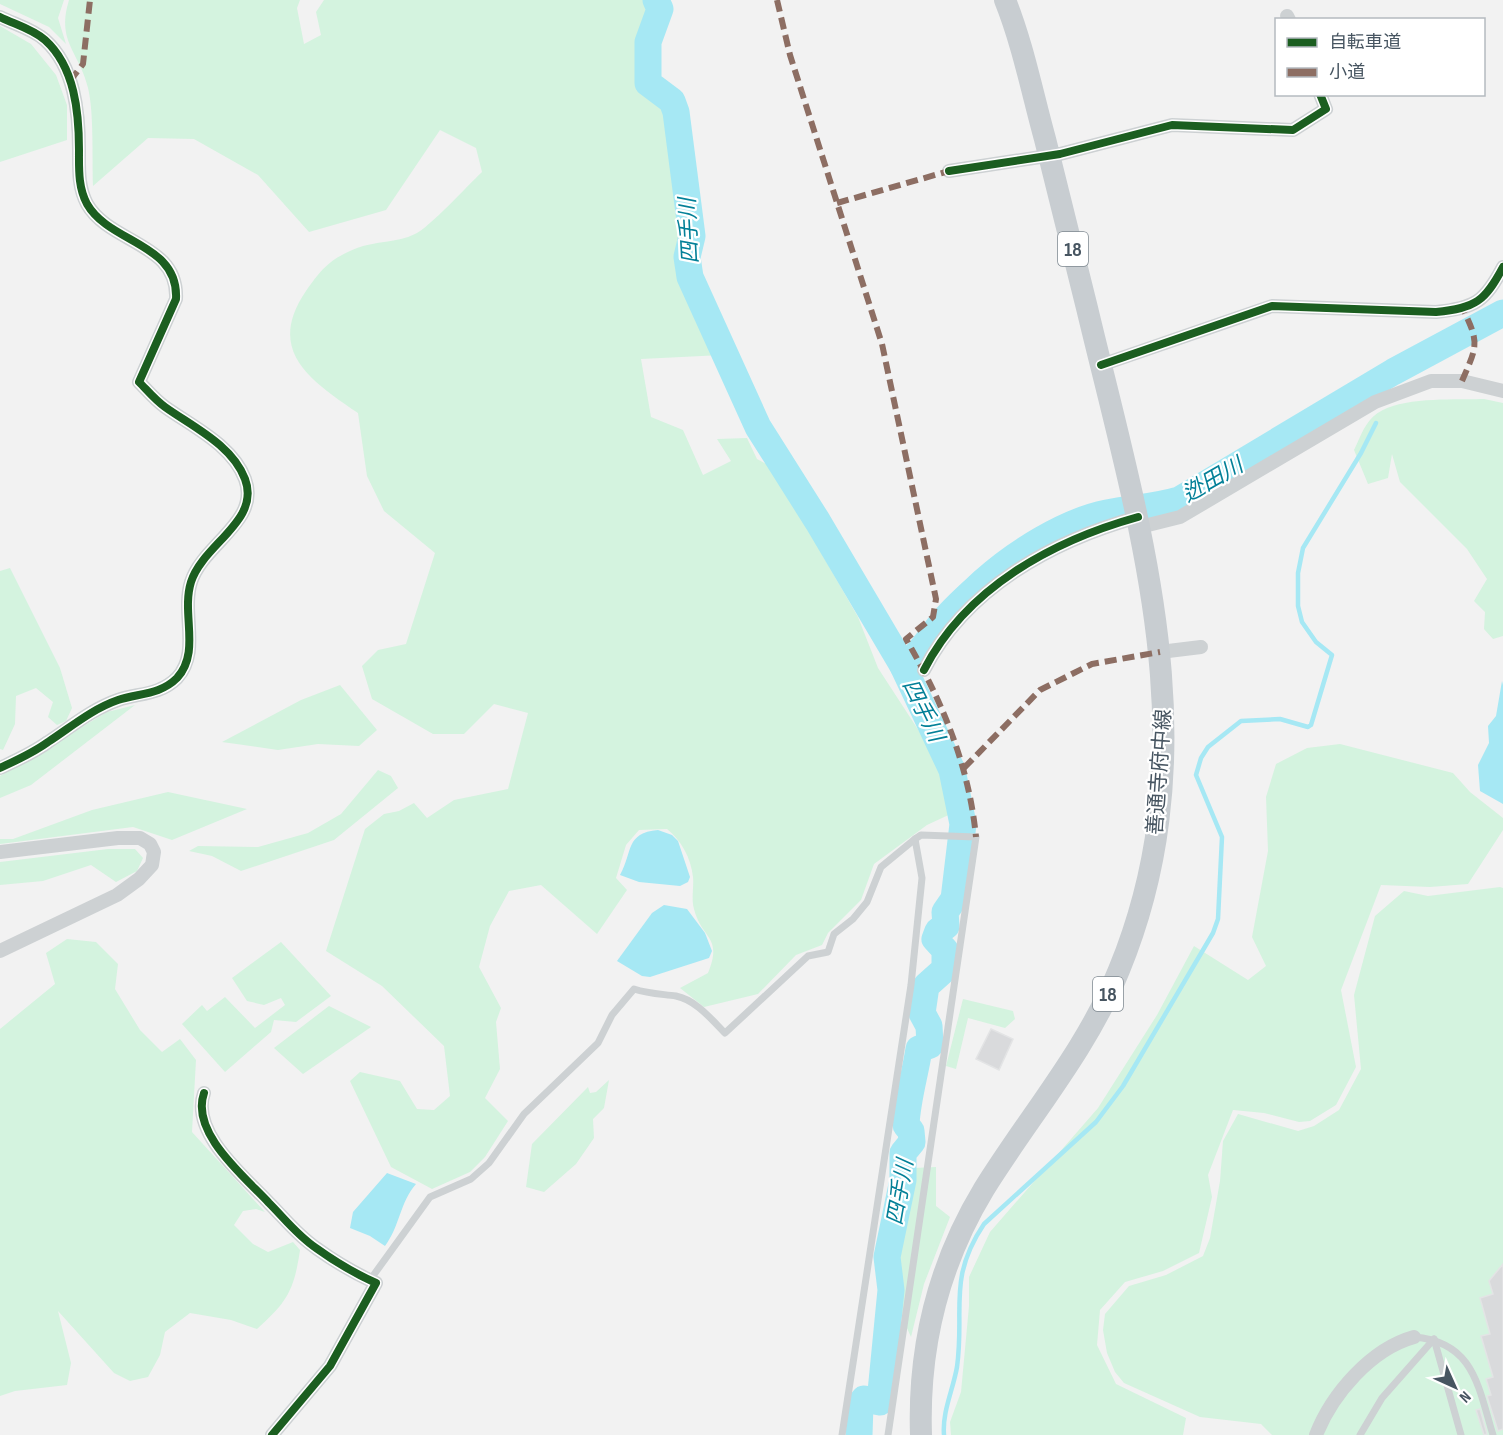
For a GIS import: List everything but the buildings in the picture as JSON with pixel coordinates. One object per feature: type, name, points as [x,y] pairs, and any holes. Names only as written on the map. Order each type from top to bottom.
[{"type":"main road","name":"善通寺府中線","points":[[921,1435],[921,1374],[925,1345],[944,1270],[984,1189],[1081,1047],[1120,968],[1137,921],[1156,831],[1166,732],[1160,652],[1137,514],[1033,87],[1005,0]]},
{"type":"street","points":[[0,17],[43,38],[54,49],[70,81],[78,114],[79,183],[86,203],[97,218],[155,255],[169,268],[177,284],[176,298],[139,382],[162,405],[222,447],[235,461],[249,494],[247,507],[209,550],[191,582],[187,618],[190,652],[186,666],[176,679],[149,694],[118,700],[91,713],[26,756],[0,768]]},
{"type":"street","points":[[949,171],[1050,156],[1172,125],[1293,130],[1326,109],[1321,96]]},
{"type":"street","points":[[1101,365],[1272,306],[1436,312],[1463,309],[1489,293],[1503,267]]},
{"type":"street","points":[[924,670],[937,645],[966,610],[1028,561],[1095,529],[1137,514],[1180,517],[1386,398],[1431,381],[1462,381],[1503,392]]},
{"type":"street","points":[[1160,652],[1201,647]]},
{"type":"street","points":[[0,852],[118,838],[140,838],[150,844],[154,852],[152,865],[139,879],[117,895],[0,951]]},
{"type":"street","points":[[204,1093],[201,1114],[213,1139],[235,1169],[288,1226],[315,1248],[376,1283],[330,1366],[272,1435]]},
{"type":"street","points":[[1316,1435],[1338,1394],[1381,1352],[1397,1342],[1414,1337]]},
{"type":"lane","points":[[842,1435],[911,985],[922,878],[918,837]]},
{"type":"lane","points":[[370,1280],[430,1197],[471,1179],[489,1163],[524,1114],[598,1043],[612,1015],[634,989],[651,995],[678,996],[694,1004],[725,1033],[808,956],[828,952],[834,934],[853,919],[867,902],[881,867],[918,837],[976,837],[888,1435]]},
{"type":"lane","points":[[1414,1337],[1434,1339],[1453,1348],[1468,1364],[1493,1435]]},
{"type":"lane","points":[[1360,1435],[1382,1398],[1434,1339]]},
{"type":"lane","points":[[1434,1339],[1461,1435]]},
{"type":"green space","points":[[0,0],[64,0],[58,18],[66,44],[49,27],[0,4]]},
{"type":"green space","points":[[69,0],[300,0],[297,8],[304,44],[321,35],[316,12],[324,0],[650,0],[653,6],[640,38],[640,88],[668,108],[685,236],[679,259],[698,321],[722,355],[641,359],[651,417],[683,430],[703,475],[731,461],[717,439],[747,438],[757,459],[772,467],[858,617],[878,668],[945,771],[955,812],[927,825],[874,864],[861,900],[828,933],[822,945],[796,955],[758,994],[704,1007],[680,988],[708,973],[713,952],[710,939],[694,909],[693,877],[688,856],[677,838],[667,829],[639,830],[626,845],[616,878],[627,890],[597,934],[541,885],[509,891],[490,926],[479,967],[501,1008],[496,1022],[500,1069],[485,1098],[508,1121],[485,1157],[470,1172],[432,1189],[391,1167],[350,1081],[360,1072],[400,1081],[417,1109],[434,1110],[450,1096],[444,1046],[382,986],[326,951],[365,829],[384,814],[399,811],[414,803],[427,818],[454,800],[508,789],[528,713],[494,704],[464,734],[433,734],[372,699],[362,666],[378,650],[406,644],[435,553],[384,511],[367,476],[358,413],[310,376],[292,348],[290,331],[295,312],[306,291],[333,260],[364,246],[415,234],[449,206],[482,172],[476,148],[440,130],[386,210],[309,232],[258,175],[194,139],[148,138],[93,186],[90,98],[84,75],[67,37],[65,26]]},
{"type":"green space","points":[[0,26],[31,44],[56,75],[67,105],[67,140],[0,162]]},
{"type":"green space","points":[[1484,399],[1503,403],[1503,636],[1493,639],[1484,629],[1485,612],[1474,601],[1487,579],[1467,549],[1400,482],[1392,454],[1388,478],[1368,484],[1354,450],[1370,420],[1379,412],[1392,406],[1423,400]]},
{"type":"green space","points":[[10,568],[60,668],[72,708],[66,721],[57,725],[48,717],[53,702],[36,688],[16,696],[15,724],[3,750],[0,749],[0,571]]},
{"type":"green space","points":[[340,685],[377,730],[359,746],[318,744],[278,750],[222,742],[301,700]]},
{"type":"green space","points":[[135,705],[31,785],[0,798],[0,776],[107,712]]},
{"type":"green space","points":[[1340,744],[1453,773],[1470,792],[1503,818],[1503,830],[1468,884],[1430,887],[1381,885],[1341,990],[1356,1067],[1336,1105],[1310,1121],[1299,1122],[1264,1113],[1233,1110],[1208,1175],[1212,1197],[1199,1253],[1163,1271],[1125,1282],[1100,1310],[1097,1345],[1116,1384],[1186,1418],[1183,1435],[951,1435],[950,1422],[961,1392],[969,1306],[969,1277],[990,1232],[1098,1108],[1157,1015],[1194,946],[1248,980],[1266,966],[1252,937],[1268,851],[1266,797],[1276,764],[1307,748]]},
{"type":"green space","points":[[378,770],[391,776],[398,788],[334,840],[241,871],[212,856],[189,851],[198,846],[258,847],[308,833],[341,814]]},
{"type":"green space","points":[[168,792],[247,809],[172,840],[133,827],[0,844],[0,839],[13,839],[92,810]]},
{"type":"green space","points":[[108,849],[135,849],[143,858],[137,871],[116,882],[91,865],[43,881],[0,885],[0,862]]},
{"type":"green space","points":[[1503,888],[1503,1435],[1272,1435],[1261,1424],[1200,1417],[1124,1383],[1115,1372],[1107,1353],[1103,1330],[1105,1314],[1129,1286],[1166,1275],[1203,1256],[1210,1238],[1220,1181],[1223,1141],[1238,1114],[1298,1131],[1314,1126],[1339,1110],[1361,1069],[1354,995],[1375,916],[1404,891],[1428,896]]},
{"type":"green space","points":[[67,939],[96,942],[118,964],[115,989],[140,1030],[162,1052],[180,1039],[196,1060],[192,1132],[265,1212],[256,1209],[243,1211],[234,1225],[253,1244],[268,1252],[293,1242],[300,1250],[295,1276],[288,1295],[276,1311],[257,1329],[231,1320],[190,1313],[165,1332],[160,1355],[148,1377],[130,1381],[114,1373],[58,1311],[71,1363],[67,1385],[15,1391],[0,1396],[0,1029],[55,984],[46,953]]},
{"type":"green space","points":[[281,942],[331,996],[296,1022],[274,1020],[271,1032],[225,1072],[182,1024],[202,1005],[207,1011],[225,997],[255,1028],[285,1005],[281,998],[264,1005],[247,1001],[232,978]]},
{"type":"green space","points":[[963,999],[1013,1011],[1015,1019],[1005,1028],[968,1018],[956,1069],[946,1066]]},
{"type":"green space","points":[[329,1006],[371,1027],[303,1074],[274,1048]]},
{"type":"green space","points":[[609,1080],[604,1108],[593,1119],[594,1138],[576,1164],[544,1192],[526,1187],[532,1144],[588,1087],[590,1093],[596,1092]]},
{"type":"green space","points":[[936,1167],[936,1206],[950,1217],[924,1284],[911,1337],[898,1308],[900,1252],[914,1168]]},
{"type":"water","points":[[1502,681],[1503,804],[1480,791],[1478,765],[1489,743],[1488,726],[1496,716]]},
{"type":"water","points":[[658,830],[672,835],[678,841],[690,877],[688,882],[680,886],[639,882],[620,875],[635,839],[647,832]]},
{"type":"water","points":[[664,905],[687,909],[705,933],[712,951],[709,958],[650,977],[642,976],[617,961],[652,913]]},
{"type":"water","points":[[387,1173],[416,1184],[385,1246],[370,1236],[350,1228],[353,1212]]},
{"type":"waterway","name":"四手川","points":[[656,0],[660,9],[648,42],[648,83],[672,101],[676,112],[692,236],[687,257],[690,277],[758,427],[818,522],[903,666],[952,770],[963,824],[954,899],[945,912],[946,926],[938,931],[935,939],[945,950],[945,969],[926,986],[922,1013],[929,1026],[930,1045],[919,1049],[908,1106],[906,1125],[911,1131],[912,1142],[903,1153],[903,1180],[887,1257],[891,1290],[880,1402],[864,1399],[860,1405],[859,1435]]},
{"type":"waterway","name":"迯田川","points":[[903,666],[921,650],[954,609],[997,570],[1026,549],[1058,531],[1091,517],[1179,500],[1393,372],[1503,313]]},
{"type":"waterway","name":"迯田川","points":[[1367,387],[1371,394]]},
{"type":"waterway","points":[[944,1435],[946,1409],[957,1367],[961,1278],[973,1244],[984,1224],[1096,1122],[1123,1086],[1213,933],[1218,919],[1222,837],[1196,775],[1201,758],[1208,747],[1241,721],[1280,719],[1308,727],[1311,725],[1332,655],[1316,642],[1302,622],[1298,606],[1298,573],[1303,548],[1361,453],[1376,423]]},
{"type":"marked path","points":[[70,81],[83,64],[90,0]]},
{"type":"marked path","points":[[777,0],[790,55],[882,344],[936,599],[933,617],[906,639],[931,686],[952,734],[967,784],[976,837]]},
{"type":"marked path","points":[[837,203],[949,171]]},
{"type":"marked path","points":[[1462,381],[1471,360],[1474,345],[1472,330],[1463,309]]},
{"type":"marked path","points":[[964,768],[1040,690],[1092,664],[1160,652]]},
{"type":"cycle path","points":[[0,17],[40,36],[63,63],[76,106],[80,178],[87,204],[111,228],[155,255],[167,266],[174,280],[176,299],[139,382],[161,404],[211,438],[231,456],[245,479],[248,494],[245,507],[238,520],[197,568],[191,582],[188,607],[188,657],[177,678],[164,688],[118,700],[99,708],[37,750],[0,768]]},
{"type":"cycle path","points":[[949,171],[1060,154],[1172,125],[1293,130],[1326,109],[1321,96]]},
{"type":"cycle path","points":[[1101,365],[1272,306],[1436,312],[1461,308],[1478,301],[1491,288],[1503,267]]},
{"type":"cycle path","points":[[924,670],[942,641],[963,615],[987,592],[1014,572],[1074,540],[1138,517]]},
{"type":"cycle path","points":[[204,1093],[202,1108],[205,1123],[212,1139],[234,1167],[309,1243],[345,1267],[376,1283],[330,1366],[272,1435]]}]
